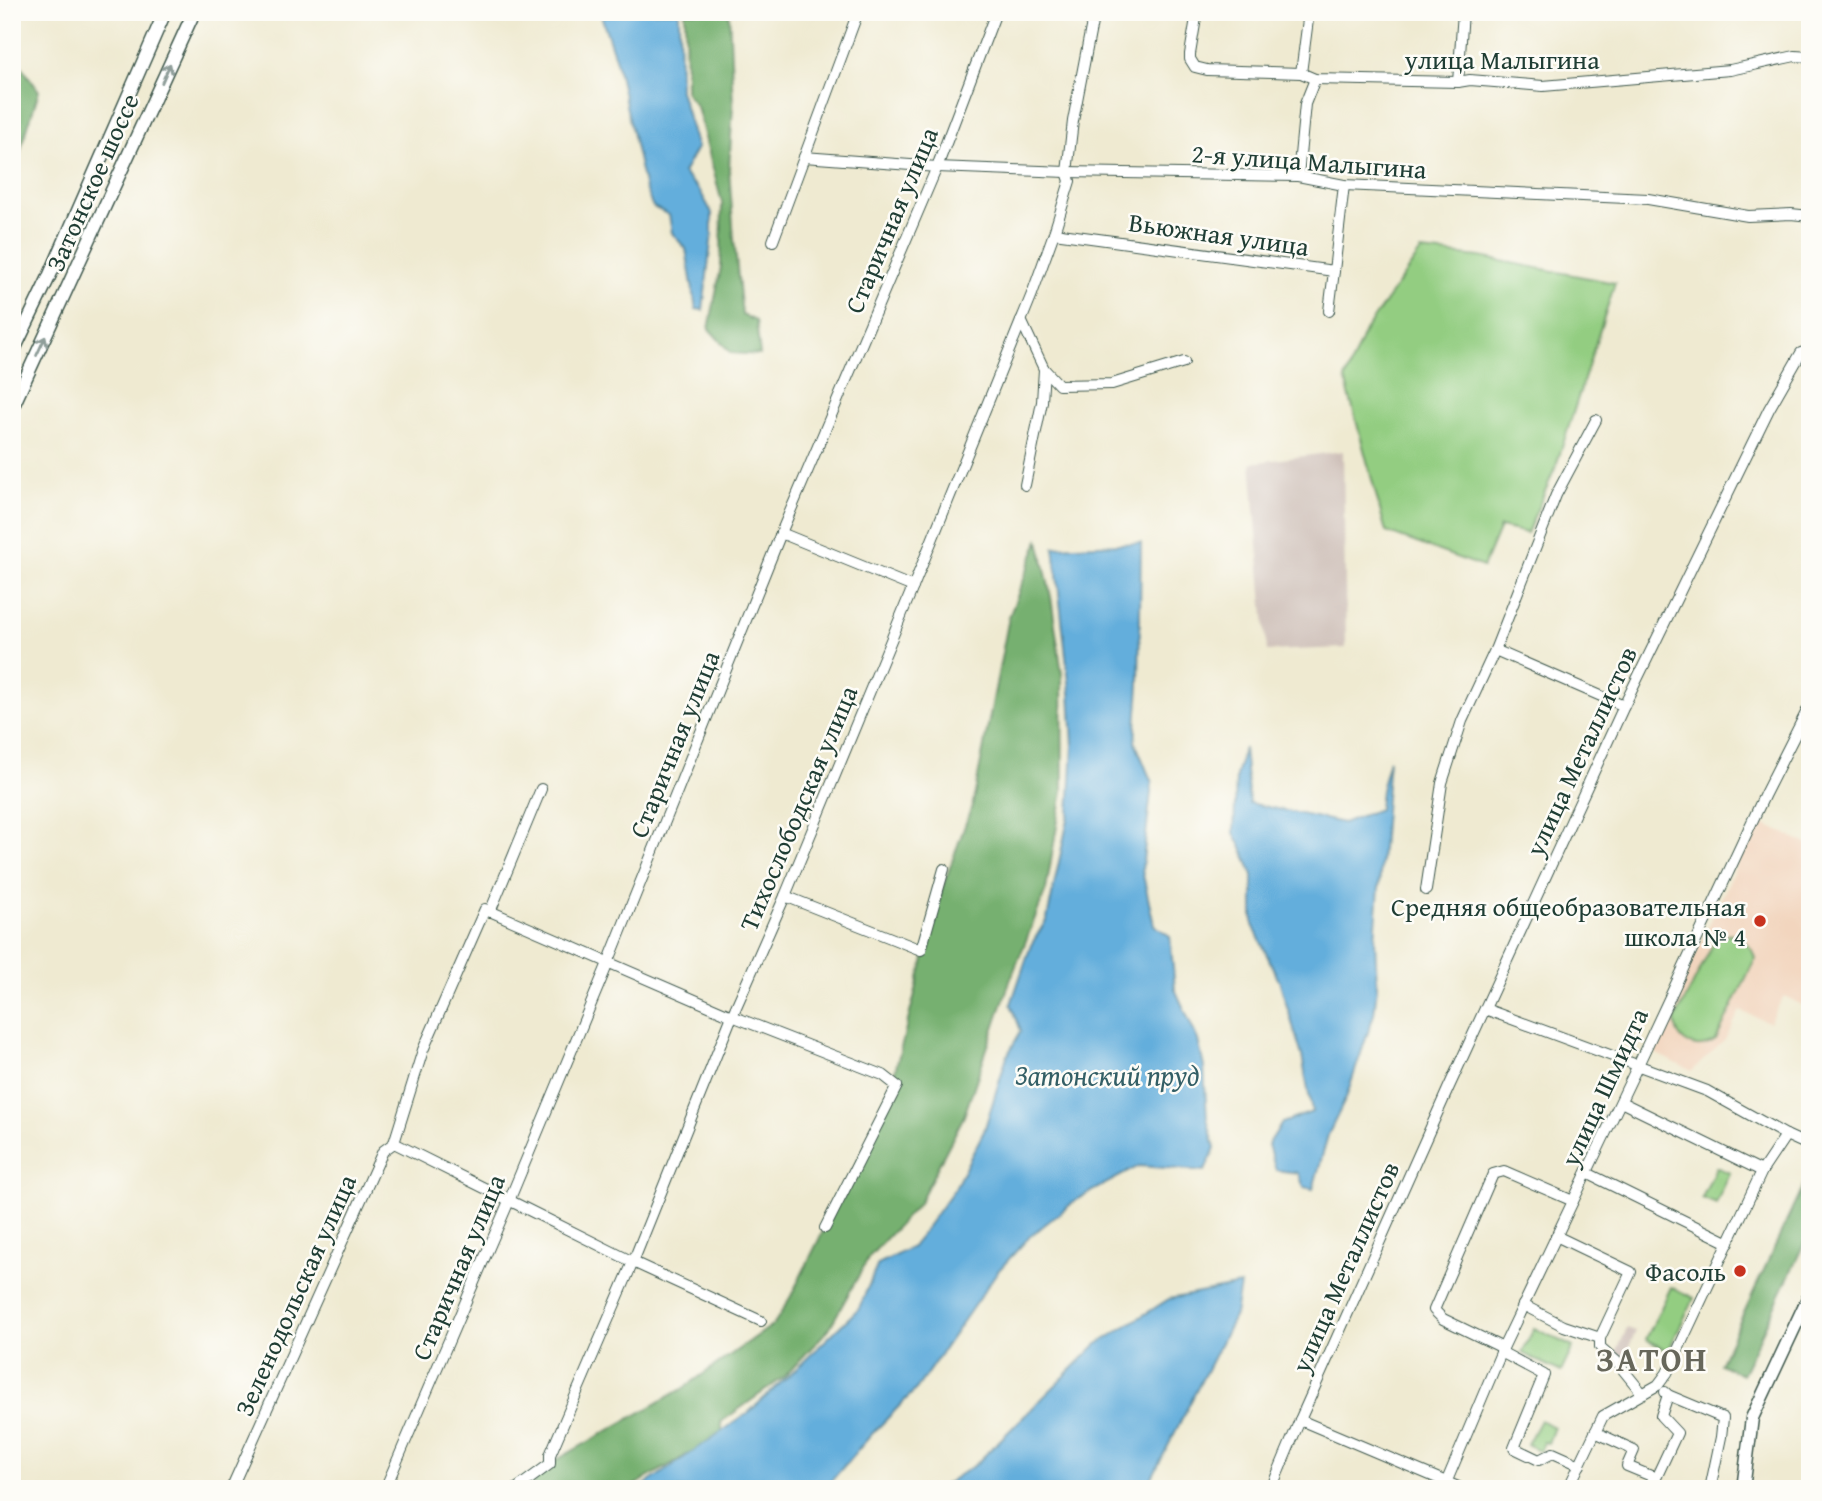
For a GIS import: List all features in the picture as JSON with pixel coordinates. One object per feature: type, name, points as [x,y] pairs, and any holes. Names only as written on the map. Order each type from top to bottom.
[{"type":"main road","name":"Затонское шоссе","points":[[12,354],[49,277],[165,12]]},
{"type":"main road","name":"Затонское шоссе","points":[[12,408],[194,12]]},
{"type":"main road","points":[[1743,1489],[1752,1418],[1810,1294]]},
{"type":"street","points":[[773,241],[858,12]]},
{"type":"street","name":"Старичная улица","points":[[385,1489],[608,963],[781,533],[937,167],[996,12]]},
{"type":"street","name":"Тихослободская улица","points":[[516,1489],[550,1464],[550,1455],[633,1262],[732,1016],[785,896],[1021,320],[1054,233],[1070,181],[1067,172],[1073,121],[1094,12]]},
{"type":"street","name":"улица Малыгина","points":[[1197,12],[1190,59],[1195,67],[1207,70],[1301,73],[1315,79],[1471,80],[1543,86],[1730,70],[1795,55],[1810,57]]},
{"type":"street","points":[[1301,73],[1308,12]]},
{"type":"street","points":[[1458,82],[1462,12]]},
{"type":"street","points":[[1298,176],[1305,103],[1315,79]]},
{"type":"street","name":"2-я улица Малыгина","points":[[804,158],[1067,172],[1298,176],[1344,185],[1648,200],[1748,216],[1810,216]]},
{"type":"street","name":"Вьюжная улица","points":[[1054,233],[1334,271],[1344,185]]},
{"type":"street","points":[[1329,311],[1334,271]]},
{"type":"street","points":[[1021,320],[1044,369],[1059,385],[1112,384],[1184,362]]},
{"type":"street","name":"улица Металлистов","points":[[1271,1489],[1485,1009],[1624,706],[1769,409],[1801,353],[1810,350]]},
{"type":"street","points":[[1025,485],[1042,402],[1044,369]]},
{"type":"street","points":[[1426,890],[1442,783],[1462,721],[1495,650],[1556,495],[1596,420]]},
{"type":"street","points":[[781,533],[913,587]]},
{"type":"street","points":[[1495,650],[1624,706]]},
{"type":"street","name":"улица Шмидта","points":[[1444,1486],[1523,1305],[1765,794],[1810,705]]},
{"type":"street","points":[[541,789],[424,1050],[394,1143],[633,1262],[761,1321]]},
{"type":"street","points":[[785,896],[921,950],[944,869]]},
{"type":"street","points":[[487,910],[732,1016],[883,1075],[897,1086],[825,1228]]},
{"type":"street","points":[[1485,1009],[1707,1091],[1810,1146]]},
{"type":"street","points":[[1621,1102],[1762,1171]]},
{"type":"street","points":[[1568,1489],[1603,1416],[1658,1385],[1667,1373],[1762,1171],[1786,1135]]},
{"type":"street","name":"Зеленодольская улица","points":[[230,1489],[383,1151],[394,1143]]},
{"type":"street","points":[[1573,1200],[1504,1171],[1493,1174],[1434,1310],[1443,1319],[1544,1375],[1514,1448],[1539,1460],[1553,1453],[1580,1465]]},
{"type":"street","points":[[1587,1173],[1729,1243]]},
{"type":"street","points":[[1556,1236],[1631,1272],[1600,1338],[1600,1347],[1616,1361],[1642,1394]]},
{"type":"street","points":[[1523,1305],[1564,1326],[1600,1338]]},
{"type":"street","points":[[1658,1385],[1668,1395],[1723,1418],[1710,1489]]},
{"type":"street","points":[[1595,1432],[1634,1450],[1626,1466],[1656,1478],[1677,1433],[1661,1416],[1668,1395]]},
{"type":"street","points":[[1300,1420],[1444,1486],[1463,1489]]},
{"type":"shaded area","points":[[1343,451],[1346,648],[1267,651],[1251,463]]},
{"type":"shaded area","name":"Средняя общеобразовательная школа № 4","points":[[1757,821],[1810,845],[1810,1009],[1784,996],[1769,1022],[1740,1011],[1725,1040],[1692,1071],[1651,1051]]},
{"type":"shaded area","points":[[1627,1328],[1636,1331],[1623,1360],[1615,1356]]},
{"type":"green space","points":[[685,12],[729,12],[733,105],[729,169],[734,239],[742,315],[756,321],[760,355],[731,353],[709,329],[721,267],[722,203],[697,107],[686,93]]},
{"type":"green space","points":[[12,53],[39,91],[12,177]]},
{"type":"green space","points":[[1421,251],[1480,257],[1615,283],[1556,466],[1527,533],[1500,527],[1483,567],[1386,532],[1345,379],[1365,331]]},
{"type":"green space","points":[[1039,540],[1051,597],[1062,674],[1063,791],[1046,890],[1010,981],[964,1116],[919,1203],[869,1257],[829,1329],[784,1377],[721,1422],[723,1434],[628,1489],[524,1489],[534,1483],[544,1467],[682,1389],[774,1324],[791,1296],[887,1102],[942,889],[973,803],[1009,617]]},
{"type":"green space","points":[[1731,934],[1747,944],[1755,959],[1716,1040],[1702,1046],[1689,1044],[1679,1035],[1675,1020],[1715,940]]},
{"type":"green space","points":[[1716,1167],[1730,1173],[1716,1204],[1702,1198]]},
{"type":"green space","points":[[1804,1184],[1810,1188],[1810,1231],[1742,1375],[1720,1364]]},
{"type":"green space","points":[[1671,1287],[1694,1298],[1668,1351],[1646,1339]]},
{"type":"green space","points":[[1534,1328],[1573,1347],[1561,1372],[1522,1353]]},
{"type":"green space","points":[[1540,1420],[1554,1427],[1548,1443],[1544,1442],[1540,1451],[1527,1444]]},
{"type":"water","points":[[600,12],[679,12],[680,90],[697,148],[683,173],[700,191],[712,213],[703,310],[696,309],[686,249],[672,233],[669,215],[653,207],[645,189],[616,61]]},
{"type":"water","name":"Затонский пруд","points":[[1141,543],[1139,685],[1135,742],[1152,783],[1142,870],[1154,925],[1170,936],[1175,989],[1198,1040],[1204,1067],[1207,1119],[1215,1148],[1205,1171],[1139,1166],[1079,1198],[1030,1236],[997,1272],[917,1388],[871,1435],[826,1489],[639,1489],[748,1413],[796,1369],[859,1308],[878,1264],[912,1247],[955,1188],[984,1131],[1007,1056],[1021,1031],[1011,1004],[1031,945],[1047,919],[1069,814],[1073,746],[1070,692],[1054,547]]},
{"type":"water","points":[[1244,748],[1249,803],[1343,823],[1379,809],[1389,759],[1375,939],[1377,987],[1374,1014],[1346,1098],[1328,1135],[1313,1189],[1304,1187],[1298,1173],[1276,1170],[1268,1145],[1282,1123],[1312,1112],[1302,1056],[1280,983],[1253,925],[1253,875],[1234,833],[1236,776]]},
{"type":"water","points":[[1240,1285],[1235,1315],[1146,1489],[938,1489],[976,1464],[1096,1345],[1169,1299]]},
{"type":"place","name":"Средняя общеобразовательная школа № 4","points":[[1760,921]]},
{"type":"place","name":"Фасоль","points":[[1740,1271]]},
{"type":"district","name":"ЗАТОН","points":[[1652,1359]]}]
